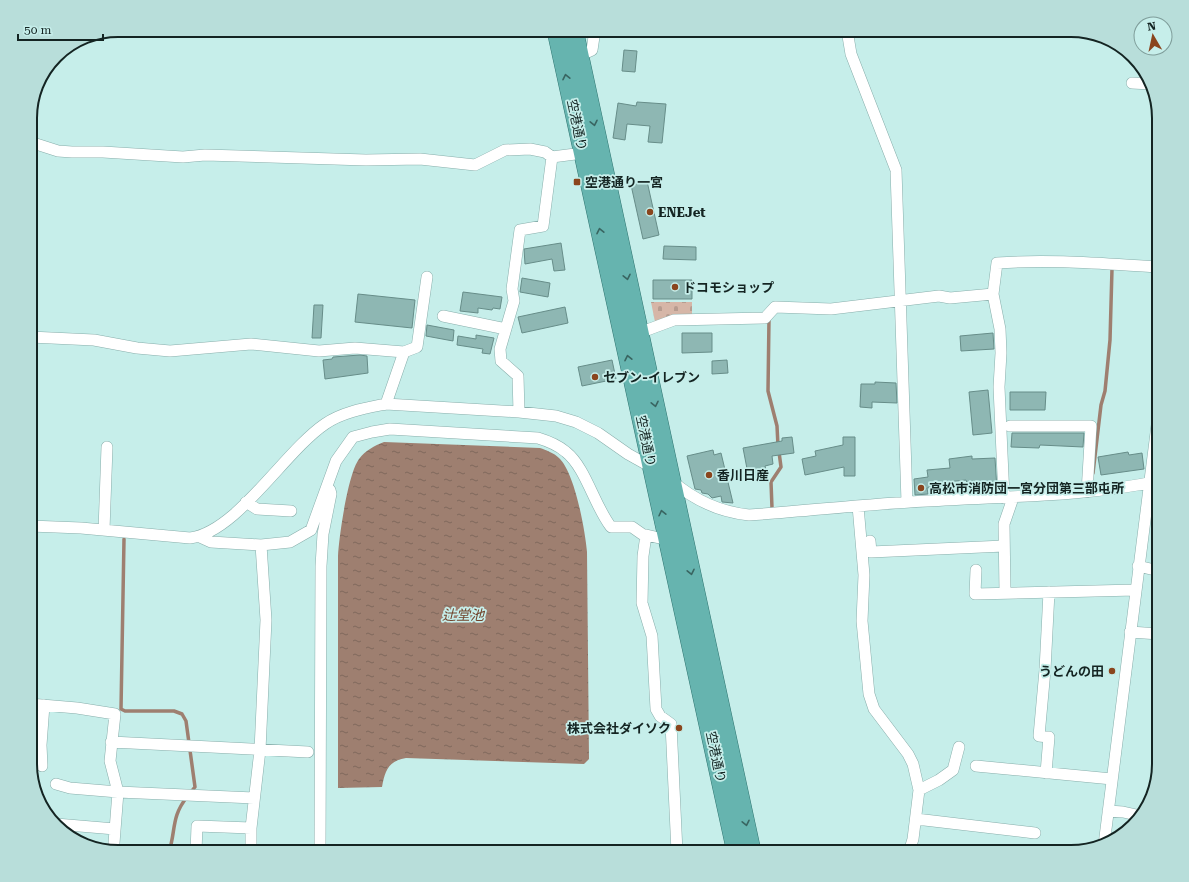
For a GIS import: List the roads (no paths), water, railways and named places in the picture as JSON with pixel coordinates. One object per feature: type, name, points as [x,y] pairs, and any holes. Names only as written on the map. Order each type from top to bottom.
[{"type":"highway","name":"空港通り","points":[[558,37],[652,466],[676,538],[732,796],[750,845]]},
{"type":"highway","name":"空港通り","points":[[575,37],[672,481],[676,538]]},
{"type":"highway","points":[[727,845],[665,557],[676,538],[698,547],[763,845]]},
{"type":"highway","name":"空港通り","points":[[732,796],[736,845]]},
{"type":"street","points":[[579,56],[592,50],[594,37]]},
{"type":"street","points":[[849,37],[852,54],[896,170],[907,502]]},
{"type":"street","points":[[1132,83],[1145,84]]},
{"type":"street","points":[[37,144],[65,152],[135,153],[183,157],[205,155],[366,160],[420,159],[475,165],[505,150],[530,149],[545,152],[552,156],[583,153]]},
{"type":"street","points":[[519,412],[518,376],[501,361],[500,349],[514,301],[512,289],[520,230],[544,226],[552,156]]},
{"type":"street","points":[[1005,592],[1004,524],[1008,498],[999,387],[1001,345],[1000,329],[992,294],[997,263],[1022,261],[1068,262],[1152,267]]},
{"type":"street","points":[[37,337],[94,340],[137,348],[170,351],[251,344],[307,351],[355,348],[404,352],[417,347],[427,277]]},
{"type":"street","points":[[639,333],[674,320],[765,318],[775,307],[831,309],[888,302],[900,302],[938,296],[950,298],[992,294]]},
{"type":"street","points":[[443,316],[506,328]]},
{"type":"street","points":[[386,404],[404,352]]},
{"type":"street","points":[[37,526],[104,530],[190,538],[200,537],[228,520],[300,446],[325,423],[365,408],[386,404],[519,412],[556,416],[576,422],[598,433],[628,454],[652,466],[696,498],[732,513],[749,515],[907,502],[1008,498],[1087,492],[1152,482]]},
{"type":"street","points":[[1010,426],[1091,426],[1087,492]]},
{"type":"street","points":[[200,537],[211,542],[261,545],[290,542],[311,530],[329,484],[336,461],[353,438],[372,432],[390,429],[538,438],[554,444],[566,451],[576,462],[601,515],[611,527],[632,527],[646,535],[676,538]]},
{"type":"street","points":[[104,530],[107,447]]},
{"type":"street","points":[[320,845],[321,566],[323,534],[332,494],[329,484]]},
{"type":"street","points":[[1105,838],[1138,566],[1152,492]]},
{"type":"street","points":[[246,502],[257,509],[291,511]]},
{"type":"street","points":[[858,506],[864,575],[862,621],[869,694],[874,709],[908,754],[913,764],[919,790],[916,820],[911,845]]},
{"type":"street","points":[[646,535],[643,556],[642,603],[652,636],[656,709],[660,716],[671,724],[677,845]]},
{"type":"street","points":[[870,541],[871,552],[1004,546]]},
{"type":"street","points":[[251,845],[251,828],[260,750],[266,620],[261,545]]},
{"type":"street","points":[[1138,566],[1152,569]]},
{"type":"street","points":[[976,570],[975,594],[1005,592],[1135,590]]},
{"type":"street","points":[[1046,773],[1049,737],[1039,736],[1045,670],[1049,592]]},
{"type":"street","points":[[1130,632],[1152,634]]},
{"type":"street","points":[[37,704],[115,714],[110,761],[118,792],[114,843]]},
{"type":"street","points":[[42,766],[41,745],[44,705]]},
{"type":"street","points":[[111,742],[308,752]]},
{"type":"street","points":[[919,790],[940,780],[953,770],[959,747]]},
{"type":"street","points":[[976,766],[1112,779]]},
{"type":"street","points":[[56,784],[70,788],[118,792],[254,798]]},
{"type":"street","points":[[1108,811],[1134,814]]},
{"type":"street","points":[[916,820],[1035,833]]},
{"type":"street","points":[[196,845],[197,826],[251,828]]},
{"type":"street","points":[[69,828],[115,829]]},
{"type":"water","name":"辻堂池","points":[[384,442],[540,448],[555,455],[565,465],[578,502],[587,552],[589,759],[584,764],[406,758],[400,759],[391,764],[384,776],[382,787],[338,788],[338,556],[340,535],[348,491],[355,467],[364,453]]},
{"type":"waterway","points":[[1093,473],[1101,405],[1105,391],[1110,340],[1112,269]]},
{"type":"waterway","points":[[769,319],[768,391],[777,426],[778,446]]},
{"type":"waterway","points":[[772,508],[771,482],[781,467],[779,452]]},
{"type":"waterway","points":[[124,539],[121,709],[125,711],[174,711],[182,714],[186,721],[195,787],[190,793]]},
{"type":"waterway","points":[[171,845],[178,811],[187,797]]},
{"type":"place","name":"空港通り一宮","points":[[577,182]]},
{"type":"place","name":"ENEJet","points":[[650,212]]},
{"type":"place","name":"ドコモショップ","points":[[675,287]]},
{"type":"place","name":"セブン-イレブン","points":[[595,377]]},
{"type":"place","name":"香川日産","points":[[709,475]]},
{"type":"place","name":"高松市消防団一宮分団第三部屯所","points":[[921,488]]},
{"type":"place","name":"うどんの田","points":[[1112,671]]},
{"type":"place","name":"株式会社ダイソク","points":[[679,728]]}]
